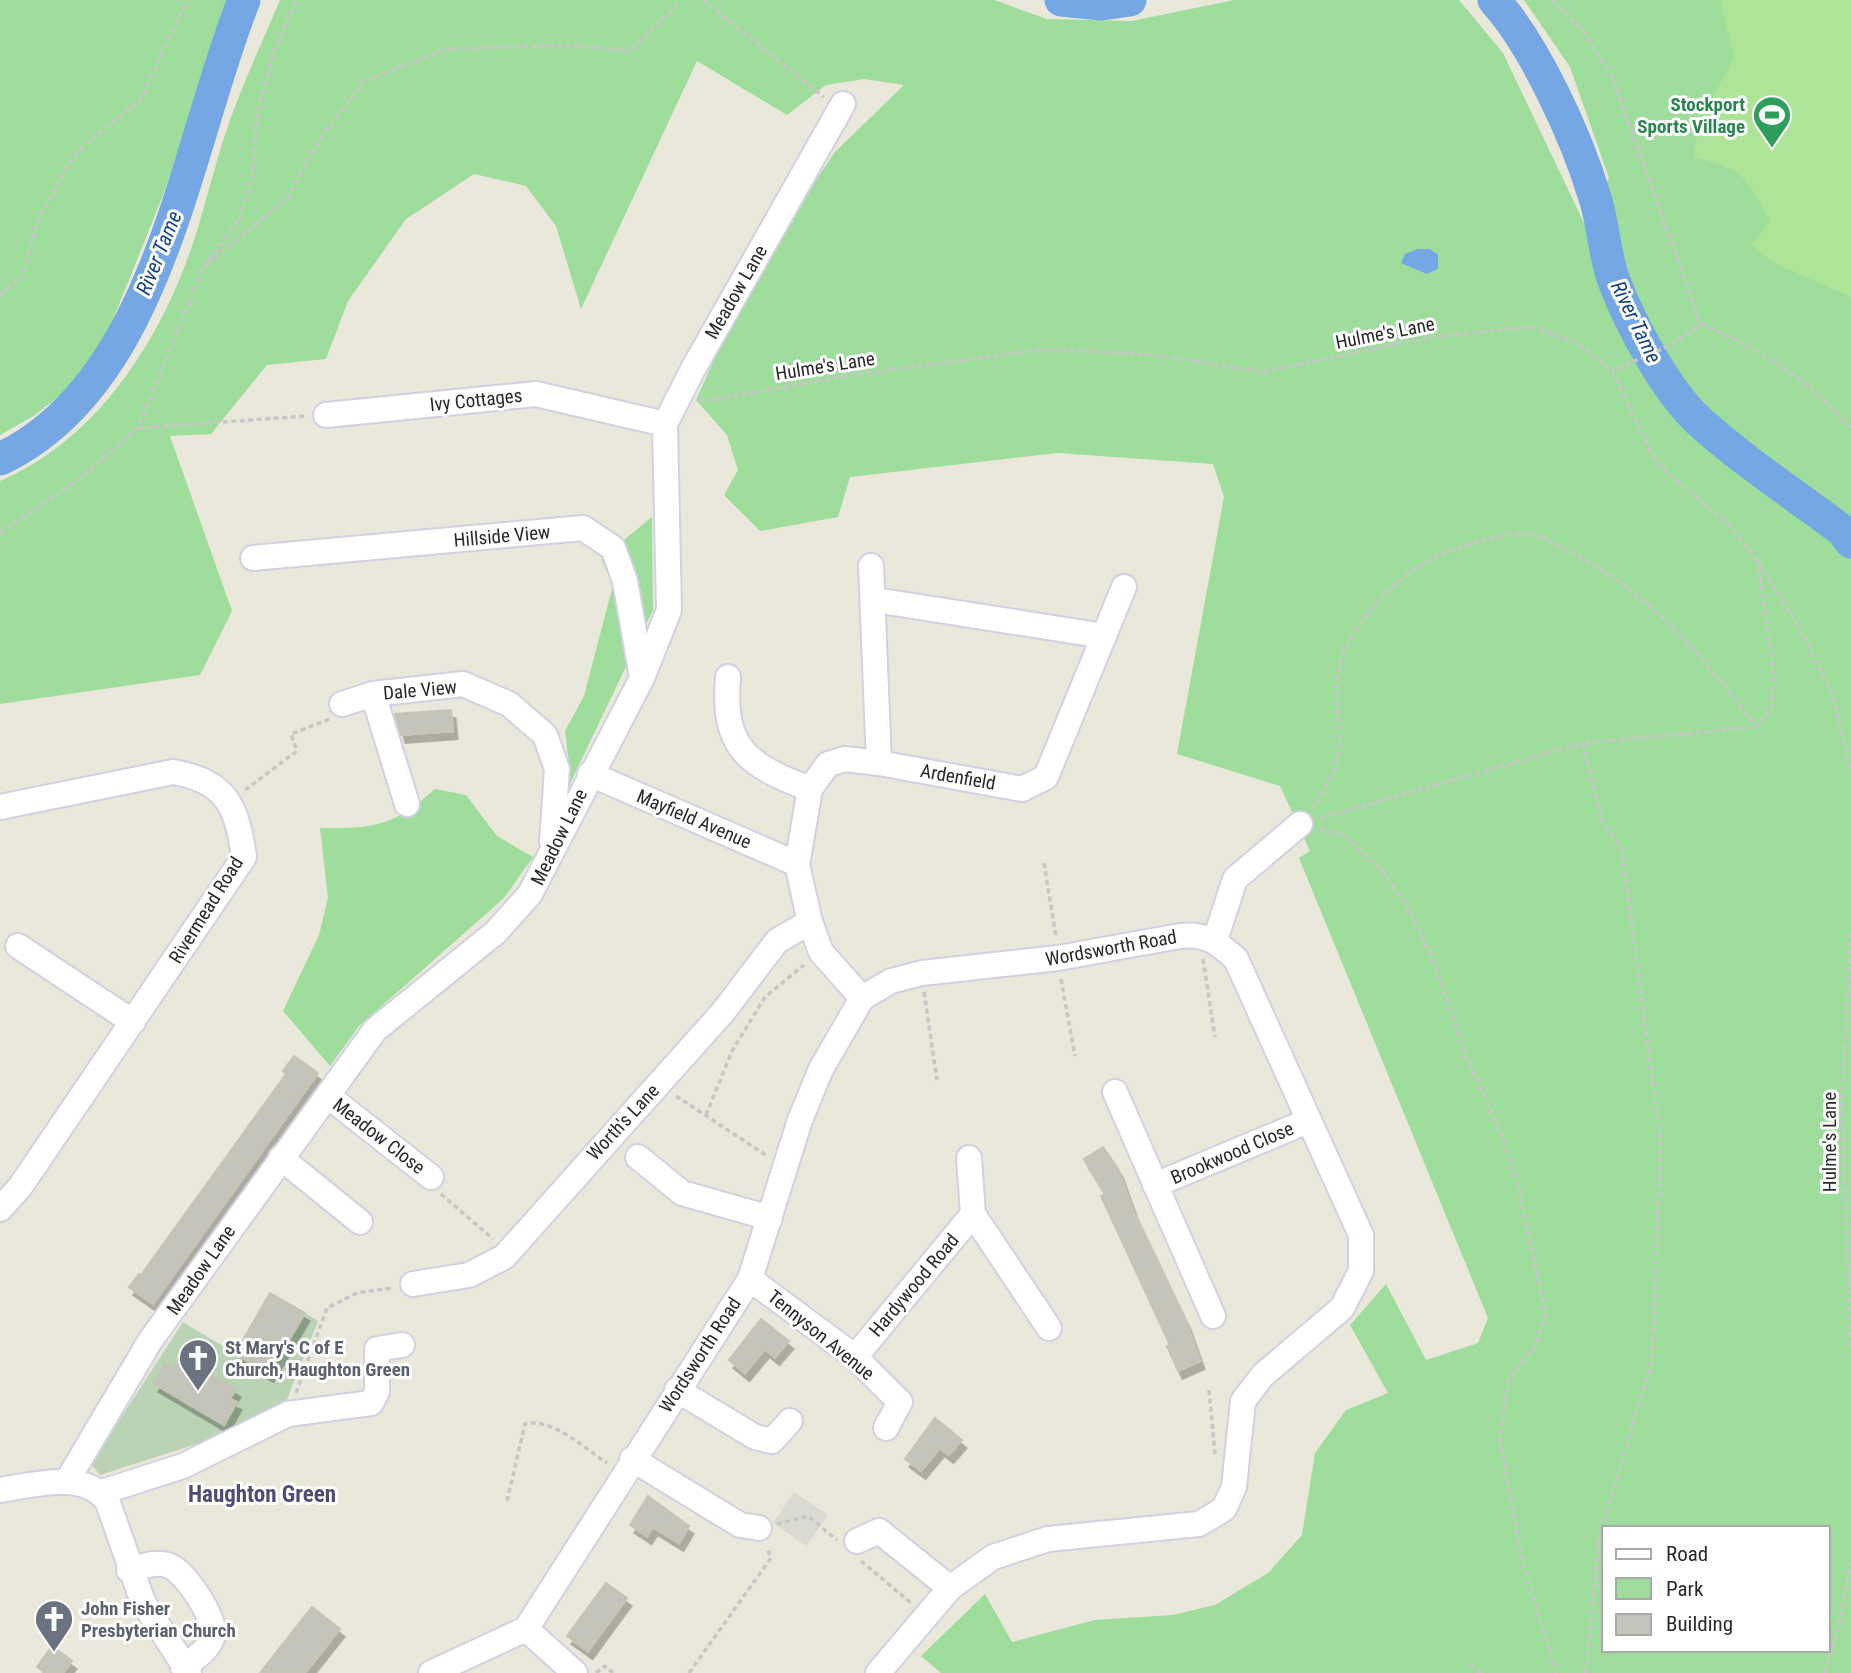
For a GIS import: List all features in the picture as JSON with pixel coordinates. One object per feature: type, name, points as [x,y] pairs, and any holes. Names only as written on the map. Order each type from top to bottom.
[{"type":"street","name":"Meadow Lane","points":[[67,1481],[150,1341],[375,1030],[496,932],[530,894],[642,678],[669,610],[665,424],[843,104]]},
{"type":"street","name":"Ivy Cottages","points":[[326,415],[536,394],[665,424]]},
{"type":"street","name":"Hillside View","points":[[253,558],[583,528],[613,548],[625,581],[642,678]]},
{"type":"street","points":[[872,566],[879,763]]},
{"type":"street","name":"Ardenfield","points":[[810,789],[828,764],[845,759],[1022,789],[1046,776],[1124,587]]},
{"type":"street","points":[[875,600],[1104,636]]},
{"type":"street","points":[[728,677],[725,709],[740,749],[767,773],[810,789],[797,864],[810,922],[821,952],[862,998]]},
{"type":"street","name":"Dale View","points":[[342,704],[373,694],[463,684],[509,704],[545,735],[557,769],[554,849]]},
{"type":"street","name":"Dale View","points":[[373,694],[407,804]]},
{"type":"street","points":[[0,807],[173,772],[201,779],[230,802]]},
{"type":"street","name":"Mayfield Avenue","points":[[590,774],[797,864]]},
{"type":"street","name":"Rivermead Road","points":[[0,1209],[20,1187],[244,858],[239,824],[230,802]]},
{"type":"street","points":[[877,1673],[950,1588],[993,1557],[1048,1539],[1199,1524],[1224,1509],[1234,1487],[1243,1401],[1263,1375],[1342,1308],[1361,1271],[1361,1235],[1236,959],[1207,937],[1235,879],[1300,824]]},
{"type":"street","name":"Worth's Lane","points":[[413,1284],[469,1275],[508,1252],[723,1012],[777,941],[810,922]]},
{"type":"street","name":"Wordsworth Road","points":[[526,1629],[750,1279],[800,1120],[821,1069],[862,998],[891,981],[922,974],[1207,937]]},
{"type":"street","points":[[18,946],[133,1023]]},
{"type":"street","name":"Brookwood Close","points":[[1115,1092],[1213,1316]]},
{"type":"street","name":"Meadow Close","points":[[328,1096],[431,1177]]},
{"type":"street","name":"Brookwood Close","points":[[1155,1185],[1308,1121]]},
{"type":"street","points":[[638,1157],[682,1193],[770,1218]]},
{"type":"street","points":[[281,1158],[360,1222]]},
{"type":"street","name":"Hardywood Road","points":[[969,1158],[974,1214],[1049,1328]]},
{"type":"street","name":"Hardywood Road","points":[[855,1357],[974,1214]]},
{"type":"street","name":"Tennyson Avenue","points":[[750,1279],[855,1357],[900,1402],[886,1428]]},
{"type":"street","points":[[0,1490],[67,1481],[102,1492],[183,1466],[288,1415],[371,1404],[377,1392],[377,1349],[402,1345]]},
{"type":"street","points":[[677,1391],[755,1437],[772,1441],[790,1422]]},
{"type":"street","points":[[628,1466],[750,1527]]},
{"type":"street","points":[[102,1492],[108,1503],[130,1570],[143,1602],[186,1670],[208,1645],[213,1635],[212,1622],[186,1578],[175,1567],[158,1563],[130,1570]]},
{"type":"street","points":[[857,1541],[879,1531],[950,1588]]},
{"type":"street","points":[[432,1673],[526,1629],[575,1673]]},
{"type":"path","points":[[0,295],[23,276],[37,221],[77,151],[141,99],[187,0]]},
{"type":"path","points":[[0,533],[79,480],[138,428],[204,267],[239,220],[253,174],[257,115],[272,54],[296,0]]},
{"type":"path","points":[[204,267],[287,200],[318,142],[363,81],[447,48],[566,45],[631,51],[677,5],[675,0]]},
{"type":"path","points":[[703,0],[825,97],[828,130]]},
{"type":"path","points":[[1553,0],[1584,32],[1613,78],[1701,324],[1751,346],[1782,365],[1817,391],[1851,428]]},
{"type":"path","points":[[1612,371],[1671,345],[1701,324]]},
{"type":"path","name":"Hulme's Lane","points":[[682,392],[705,401],[852,375],[1045,349],[1156,355],[1262,372],[1431,337],[1532,327],[1578,343],[1612,371],[1656,462],[1728,525],[1758,561],[1804,636],[1833,696],[1846,739],[1851,772]]},
{"type":"path","points":[[138,428],[326,415]]},
{"type":"path","points":[[1300,824],[1328,788],[1340,744],[1335,685],[1350,639],[1381,600],[1425,561],[1477,541],[1535,535],[1594,564],[1651,608],[1699,652],[1756,726]]},
{"type":"path","points":[[1300,824],[1583,743],[1756,726],[1771,711],[1774,676],[1758,561]]},
{"type":"path","points":[[230,802],[297,751],[291,733],[331,719],[342,704]]},
{"type":"path","points":[[1846,739],[1851,736]]},
{"type":"path","points":[[1583,743],[1602,820],[1622,850],[1661,1143],[1652,1361],[1603,1526]]},
{"type":"path","points":[[1300,824],[1345,836],[1385,874],[1411,912],[1434,962],[1466,1056],[1501,1133],[1518,1184],[1546,1316],[1534,1348],[1509,1379],[1500,1439],[1522,1559],[1556,1673]]},
{"type":"path","points":[[1044,863],[1075,1056]]},
{"type":"path","name":"Hulme's Lane","points":[[1851,933],[1842,1104],[1851,1349]]},
{"type":"path","points":[[1207,937],[1215,1037]]},
{"type":"path","points":[[706,1115],[732,1051],[765,997],[797,970]]},
{"type":"path","points":[[922,974],[937,1080]]},
{"type":"path","points":[[671,1093],[786,1165]]},
{"type":"path","points":[[431,1177],[430,1184],[508,1252]]},
{"type":"path","points":[[288,1415],[327,1308],[357,1293],[413,1284]]},
{"type":"path","points":[[507,1501],[525,1424],[535,1422],[547,1425],[628,1466]]},
{"type":"path","points":[[689,1673],[771,1558],[750,1527]]},
{"type":"path","points":[[1586,1673],[1602,1529]]},
{"type":"path","points":[[1825,1673],[1839,1625],[1851,1563]]},
{"type":"path","points":[[1470,1665],[1482,1673]]},
{"type":"path","points":[[596,1673],[605,1666],[613,1673]]},
{"type":"green space","points":[[0,0],[230,0],[163,195],[104,342],[73,385],[35,415],[0,435]]},
{"type":"green space","points":[[280,0],[994,0],[1047,19],[1132,21],[1234,0],[1459,0],[1503,53],[1585,225],[1609,178],[1570,67],[1524,0],[1777,0],[1851,58],[1851,1673],[941,1673],[921,1656],[985,1594],[1012,1642],[1095,1620],[1173,1615],[1215,1605],[1268,1573],[1302,1535],[1315,1453],[1346,1410],[1388,1393],[1350,1325],[1386,1284],[1426,1360],[1478,1343],[1488,1318],[1299,858],[1310,851],[1280,786],[1177,754],[1224,497],[1213,464],[1058,453],[850,477],[838,517],[760,531],[724,495],[738,470],[727,435],[696,400],[717,353],[818,177],[835,152],[904,85],[864,79],[826,85],[787,115],[697,61],[581,309],[556,226],[526,186],[474,174],[406,219],[348,301],[326,359],[267,365],[211,434],[170,436],[232,611],[200,675],[0,704],[0,481],[33,464],[63,443],[91,418],[116,390],[138,359],[157,327],[187,260],[219,153],[243,86]]},
{"type":"green space","name":"Stockport Sports Village","points":[[1720,0],[1851,0],[1851,297],[1774,263],[1751,245],[1770,221],[1754,193],[1734,171],[1694,157],[1698,126],[1734,57]]},
{"type":"green space","points":[[652,517],[653,610],[567,790],[569,763],[565,731],[584,696],[613,585],[601,559]]},
{"type":"green space","points":[[435,789],[466,795],[497,836],[533,857],[504,898],[359,1026],[330,1066],[283,1011],[319,935],[328,898],[320,828],[355,828],[382,823],[407,811]]},
{"type":"green space","points":[[305,1313],[318,1321],[284,1407],[206,1441],[100,1475],[91,1464],[183,1322],[269,1374]]},
{"type":"shaded area","points":[[794,1492],[828,1515],[806,1546],[773,1523]]},
{"type":"water","points":[[1418,249],[1429,249],[1438,254],[1438,269],[1427,274],[1401,263],[1405,254]]},
{"type":"building","points":[[451,710],[453,731],[401,735],[395,714]]},
{"type":"building","points":[[294,1056],[318,1073],[153,1304],[129,1287],[139,1274],[141,1275],[286,1074],[283,1071]]},
{"type":"building","points":[[1103,1147],[1118,1169],[1133,1211],[1186,1322],[1200,1361],[1178,1371],[1167,1346],[1170,1345],[1101,1196],[1105,1194],[1084,1159]]},
{"type":"building","points":[[270,1293],[305,1313],[269,1374],[235,1354]]},
{"type":"building","points":[[761,1319],[789,1341],[775,1357],[765,1349],[745,1373],[729,1360]]},
{"type":"building","name":"St Mary's C of E Church, Haughton Green","points":[[178,1362],[195,1371],[197,1367],[236,1389],[230,1399],[237,1402],[224,1425],[154,1384],[165,1364],[174,1369]]},
{"type":"building","points":[[935,1418],[962,1440],[949,1455],[940,1448],[921,1471],[905,1459]]},
{"type":"building","points":[[648,1496],[689,1526],[679,1543],[653,1527],[647,1536],[630,1525]]},
{"type":"building","points":[[606,1583],[627,1598],[588,1651],[567,1636]]},
{"type":"building","points":[[312,1607],[340,1629],[305,1673],[260,1673]]},
{"type":"building","name":"John Fisher Presbyterian Church","points":[[52,1646],[72,1661],[63,1673],[45,1673],[37,1667]]},
{"type":"waterway","name":"River Tame","points":[[0,459],[54,424],[97,376],[132,320],[160,256],[244,0]]},
{"type":"waterway","name":"River Tame","points":[[1061,0],[1102,4],[1130,0]]},
{"type":"waterway","name":"River Tame","points":[[1494,0],[1525,42],[1554,94],[1578,148],[1595,198],[1614,281],[1639,336],[1662,375],[1699,421],[1751,464],[1843,531],[1851,542]]},
{"type":"place","name":"Stockport Sports Village","points":[[1772,149]]},
{"type":"place","name":"St Mary's C of E Church, Haughton Green","points":[[198,1392]]},
{"type":"place","name":"John Fisher Presbyterian Church","points":[[54,1653]]},
{"type":"district","name":"Haughton Green","points":[[262,1494]]}]
